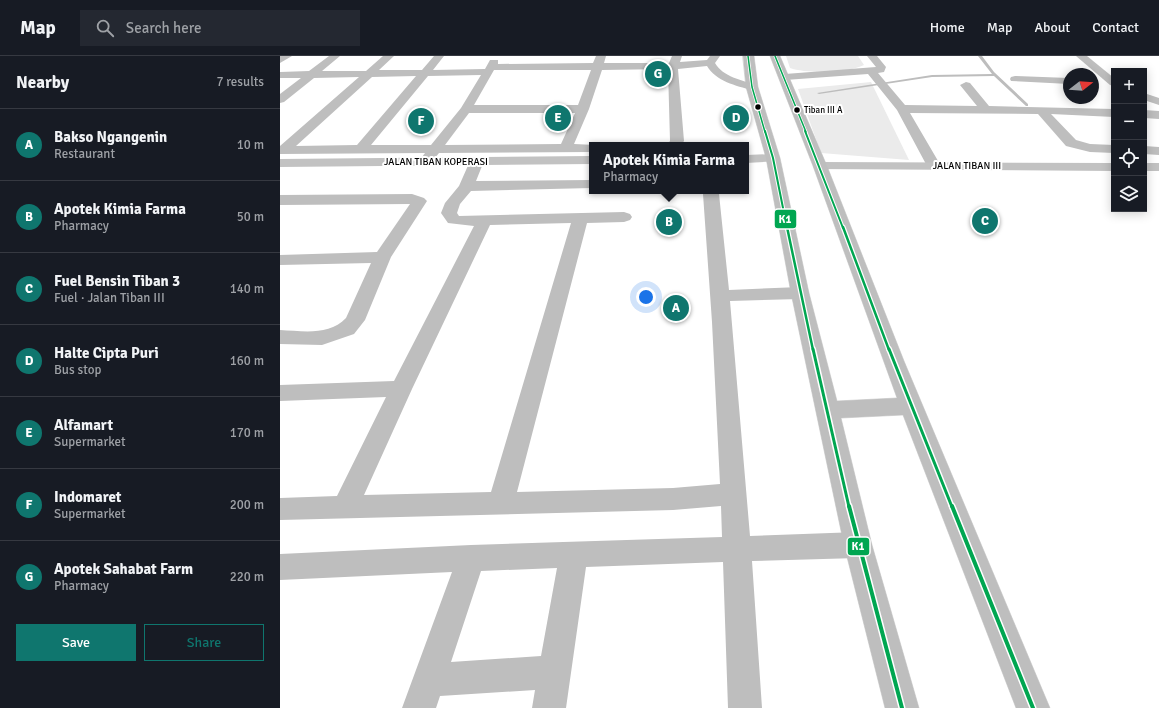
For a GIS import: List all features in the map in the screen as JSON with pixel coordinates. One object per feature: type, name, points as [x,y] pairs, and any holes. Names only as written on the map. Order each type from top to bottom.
[{"type":"main road","points":[[280,60],[287,56]]},
{"type":"main road","points":[[280,100],[335,56]]},
{"type":"main road","points":[[283,159],[389,56]]},
{"type":"main road","points":[[360,150],[422,74],[439,56]]},
{"type":"main road","points":[[425,162],[466,109],[499,56]]},
{"type":"main road","points":[[749,56],[752,87],[773,158],[800,293],[858,545],[902,708]]},
{"type":"main road","points":[[775,56],[785,77],[820,166],[910,406],[1033,708]]},
{"type":"main road","points":[[872,56],[881,69],[876,78]]},
{"type":"main road","points":[[1081,56],[1111,80]]},
{"type":"main road","points":[[280,76],[311,74],[422,74],[599,62],[676,63],[685,69],[713,63],[729,79],[752,87]]},
{"type":"main road","points":[[566,148],[583,109],[599,62]]},
{"type":"main road","points":[[676,63],[676,142]]},
{"type":"main road","points":[[785,77],[876,78],[902,109],[934,166]]},
{"type":"main road","points":[[1015,80],[1063,81]]},
{"type":"main road","points":[[1099,81],[1111,82]]},
{"type":"main road","points":[[966,85],[986,110]]},
{"type":"main road","points":[[466,109],[583,109]]},
{"type":"main road","points":[[902,109],[1041,110],[1111,113]]},
{"type":"main road","points":[[1041,110],[1071,143],[1090,148],[1111,149]]},
{"type":"main road","points":[[1147,114],[1159,115]]},
{"type":"main road","points":[[283,159],[360,150],[589,148]]},
{"type":"main road","points":[[1147,150],[1159,151]]},
{"type":"main road","points":[[477,161],[466,187],[453,203],[449,213],[451,218],[454,220],[484,221],[624,217]]},
{"type":"main road","points":[[466,187],[481,185],[589,184]]},
{"type":"main road","points":[[711,194],[721,296],[734,494],[745,708]]},
{"type":"main road","points":[[280,200],[419,201],[382,257],[355,320],[347,329],[322,338],[280,337]]},
{"type":"main road","points":[[501,504],[580,219]]},
{"type":"main road","points":[[346,506],[401,388],[484,221]]},
{"type":"main road","points":[[280,260],[382,257]]},
{"type":"main road","points":[[721,296],[800,293]]},
{"type":"main road","points":[[280,393],[401,388]]},
{"type":"main road","points":[[828,410],[910,406]]},
{"type":"main road","points":[[280,509],[346,506],[673,500],[734,494]]},
{"type":"main road","points":[[280,567],[471,558],[858,545]]},
{"type":"main road","points":[[548,708],[573,555]]},
{"type":"main road","points":[[471,558],[424,694],[554,672]]},
{"type":"street","points":[[749,158],[773,158]]},
{"type":"street","name":"JALAN TIBAN KOPERASI","points":[[283,159],[425,162],[589,160]]},
{"type":"street","name":"JALAN TIBAN III","points":[[820,166],[1111,167]]},
{"type":"street","points":[[1147,167],[1159,167]]},
{"type":"shaded area","points":[[786,56],[858,56],[864,65],[848,70],[827,72],[797,70],[790,68]]},
{"type":"shaded area","points":[[871,82],[909,160],[821,153],[798,89]]},
{"type":"waterway","points":[[980,56],[995,75]]},
{"type":"waterway","points":[[819,93],[932,76],[995,75]]},
{"type":"waterway","points":[[995,75],[1027,105]]},
{"type":"transit line","name":"K1","points":[[748,56],[752,87],[773,158],[800,293],[858,545],[902,708]]},
{"type":"transit line","name":"K1","points":[[775,56],[820,166],[893,361],[1033,708]]},
{"type":"place","name":"Apotek Sahabat Farm","points":[[658,74]]},
{"type":"place","name":"Tiban III A","points":[[797,110]]},
{"type":"place","name":"Alfamart","points":[[558,118]]},
{"type":"place","name":"Halte Cipta Puri","points":[[736,118]]},
{"type":"place","name":"Indomaret","points":[[421,121]]},
{"type":"place","name":"Fuel Bensin Tiban 3","points":[[985,221]]},
{"type":"place","name":"Apotek Kimia Farma","points":[[669,222]]},
{"type":"place","name":"Bakso Ngangenin","points":[[676,308]]}]
